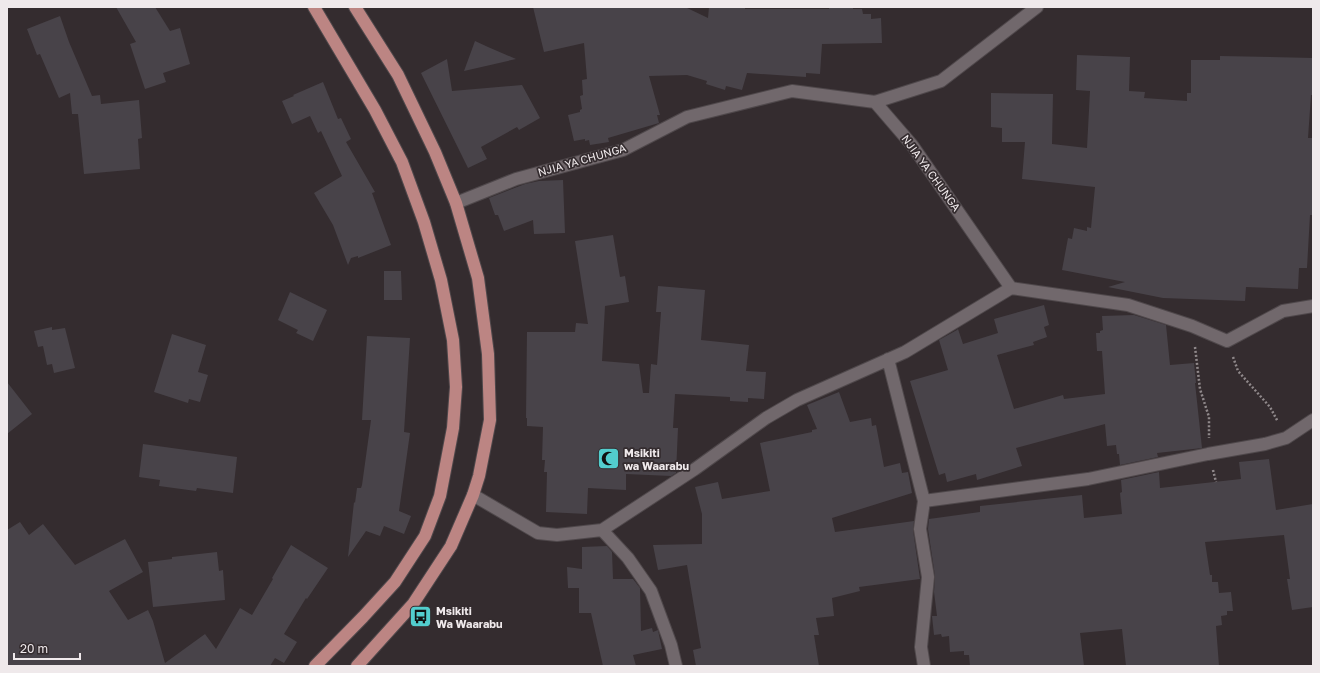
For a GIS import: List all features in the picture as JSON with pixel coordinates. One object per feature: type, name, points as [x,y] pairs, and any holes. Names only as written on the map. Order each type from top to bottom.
[{"type":"main road","points":[[314,7],[375,110],[402,162],[424,222],[441,280],[453,340],[456,387],[453,428],[440,496],[426,536],[395,582],[315,666]]},
{"type":"main road","points":[[355,7],[398,75],[435,152],[456,203],[478,278],[488,354],[490,420],[479,476],[473,495],[450,546],[413,604],[357,666]]},
{"type":"street","points":[[875,102],[941,81],[1037,7]]},
{"type":"street","name":"NJIA YA CHUNGA","points":[[456,203],[516,179],[623,150],[687,117],[792,91],[875,102],[912,145],[1011,288]]},
{"type":"street","points":[[473,495],[538,533],[557,535],[602,530],[695,469],[766,418],[797,400],[905,352],[1011,288],[1128,305],[1192,326],[1227,341],[1283,311],[1313,306]]},
{"type":"street","points":[[888,359],[924,501],[920,529],[928,577],[921,647],[924,666]]},
{"type":"street","points":[[924,501],[1088,479],[1286,438],[1313,420]]},
{"type":"street","points":[[602,530],[628,558],[650,591],[671,645],[676,666]]},
{"type":"path","points":[[1192,326],[1200,389],[1210,417],[1208,454],[1216,482]]},
{"type":"path","points":[[1227,341],[1238,370],[1270,406],[1286,438]]},
{"type":"building","points":[[116,7],[155,7],[170,31],[180,28],[190,64],[163,73],[166,82],[145,89],[130,44],[136,42]]},
{"type":"building","points":[[533,7],[685,7],[708,18],[709,7],[745,7],[745,9],[829,9],[829,7],[853,7],[853,9],[862,9],[863,14],[871,14],[871,19],[881,18],[882,43],[822,44],[820,74],[806,73],[806,77],[747,73],[742,90],[726,86],[725,90],[706,84],[707,81],[687,75],[649,76],[660,115],[657,115],[659,123],[608,138],[609,142],[590,145],[589,140],[585,141],[585,139],[574,141],[568,115],[580,112],[582,109],[580,96],[583,95],[582,80],[587,79],[584,43],[544,52]]},
{"type":"building","points":[[60,16],[69,42],[92,96],[100,95],[101,104],[139,100],[142,138],[138,139],[140,169],[84,174],[78,114],[72,114],[70,93],[59,98],[40,54],[37,55],[27,29]]},
{"type":"building","points":[[475,41],[488,47],[516,59],[464,71]]},
{"type":"building","points":[[1077,55],[1130,57],[1129,91],[1145,92],[1144,98],[1187,101],[1187,93],[1191,93],[1191,60],[1220,60],[1220,56],[1313,58],[1312,95],[1308,138],[1313,138],[1313,215],[1310,215],[1307,268],[1299,268],[1298,289],[1246,287],[1245,301],[1163,298],[1108,287],[1125,282],[1062,270],[1068,238],[1072,239],[1074,228],[1087,231],[1087,227],[1091,228],[1095,187],[1022,179],[1025,142],[1002,142],[1002,128],[991,127],[991,93],[1053,94],[1052,144],[1087,148],[1090,91],[1076,90]]},
{"type":"building","points":[[447,59],[452,91],[522,85],[540,118],[519,130],[517,127],[481,147],[487,159],[468,168],[421,73]]},
{"type":"building","points":[[323,82],[338,119],[341,118],[351,139],[346,142],[375,192],[372,193],[391,245],[358,258],[358,256],[351,258],[348,265],[333,225],[314,193],[342,176],[321,131],[318,133],[310,116],[292,124],[282,101]]},
{"type":"building","points":[[563,180],[565,233],[534,234],[533,220],[504,231],[498,215],[495,215],[489,198],[525,184],[539,181]]},
{"type":"building","points":[[613,235],[620,277],[625,276],[629,302],[605,306],[602,361],[639,364],[643,393],[649,393],[651,364],[657,365],[661,312],[656,312],[658,286],[705,290],[701,340],[749,345],[746,371],[766,372],[764,399],[748,398],[748,402],[730,401],[730,397],[675,394],[673,428],[678,428],[676,473],[671,476],[626,474],[626,490],[588,488],[587,514],[546,512],[547,472],[544,472],[545,460],[542,460],[543,427],[527,426],[526,418],[527,332],[575,332],[576,323],[588,324],[575,241]]},
{"type":"building","points":[[384,271],[401,271],[402,300],[384,300]]},
{"type":"building","points":[[290,292],[327,310],[313,341],[296,333],[298,330],[278,320]]},
{"type":"building","points":[[1044,305],[1049,325],[1044,327],[1047,337],[1033,342],[1034,345],[997,355],[1014,409],[1063,395],[1064,399],[1105,394],[1102,351],[1097,351],[1096,333],[1100,333],[1100,331],[1103,330],[1102,316],[1134,315],[1166,325],[1170,365],[1194,363],[1202,448],[1157,453],[1158,457],[1120,465],[1116,445],[1107,446],[1105,424],[1016,448],[1022,466],[977,480],[976,474],[947,482],[945,473],[939,475],[910,381],[948,370],[939,340],[958,329],[963,344],[998,333],[994,319]]},
{"type":"building","points":[[52,327],[52,330],[65,328],[75,368],[54,373],[52,364],[47,365],[43,346],[38,347],[34,331]]},
{"type":"building","points":[[172,334],[206,345],[198,372],[208,375],[200,402],[189,399],[188,403],[154,392]]},
{"type":"building","points":[[367,336],[410,338],[404,432],[410,433],[399,511],[411,516],[404,534],[384,526],[380,536],[366,531],[348,557],[354,502],[355,503],[357,488],[361,488],[362,485],[371,420],[362,420]]},
{"type":"building","points":[[7,382],[32,414],[7,434]]},
{"type":"building","points":[[839,392],[850,422],[871,418],[872,426],[876,425],[884,467],[900,463],[902,473],[908,472],[912,493],[832,518],[835,532],[914,521],[913,530],[920,579],[859,587],[860,591],[832,598],[834,616],[816,618],[819,635],[814,635],[819,666],[696,666],[693,650],[701,648],[687,565],[658,570],[653,545],[702,544],[702,514],[695,487],[718,482],[722,499],[770,491],[760,443],[812,432],[812,430],[817,429],[807,405]]},
{"type":"building","points":[[143,444],[237,457],[233,493],[197,488],[196,491],[159,486],[160,480],[139,477]]},
{"type":"building","points":[[1269,459],[1276,510],[1313,504],[1313,607],[1292,610],[1287,579],[1290,579],[1284,535],[1205,542],[1210,575],[1212,575],[1212,582],[1218,582],[1219,593],[1231,592],[1233,611],[1227,611],[1227,615],[1221,616],[1222,625],[1216,626],[1219,666],[1126,666],[1122,629],[1080,633],[1084,666],[970,666],[969,655],[964,655],[964,651],[950,652],[949,636],[942,637],[941,634],[934,635],[932,616],[937,616],[934,592],[935,576],[928,529],[929,519],[980,512],[980,506],[1082,495],[1084,518],[1122,514],[1120,493],[1122,492],[1121,480],[1159,472],[1160,488],[1241,479],[1239,462]]},
{"type":"building","points":[[20,522],[29,535],[43,524],[75,565],[125,539],[143,572],[109,591],[128,620],[148,610],[153,621],[165,663],[205,634],[216,649],[240,608],[252,615],[291,545],[328,568],[307,599],[306,598],[284,634],[297,642],[284,663],[275,658],[270,666],[7,666],[7,530]]},
{"type":"building","points":[[607,546],[612,552],[613,579],[633,579],[640,588],[641,631],[652,628],[653,632],[658,630],[662,649],[633,655],[636,666],[603,666],[591,613],[579,613],[579,588],[568,588],[567,567],[582,569],[582,547]]},
{"type":"building","points":[[217,552],[219,571],[223,570],[225,600],[153,607],[148,562],[172,559],[172,557]]},
{"type":"place","name":"Msikiti wa Waarabu","points":[[608,459]]},
{"type":"place","name":"Msikiti Wa Waarabu","points":[[421,617]]}]
